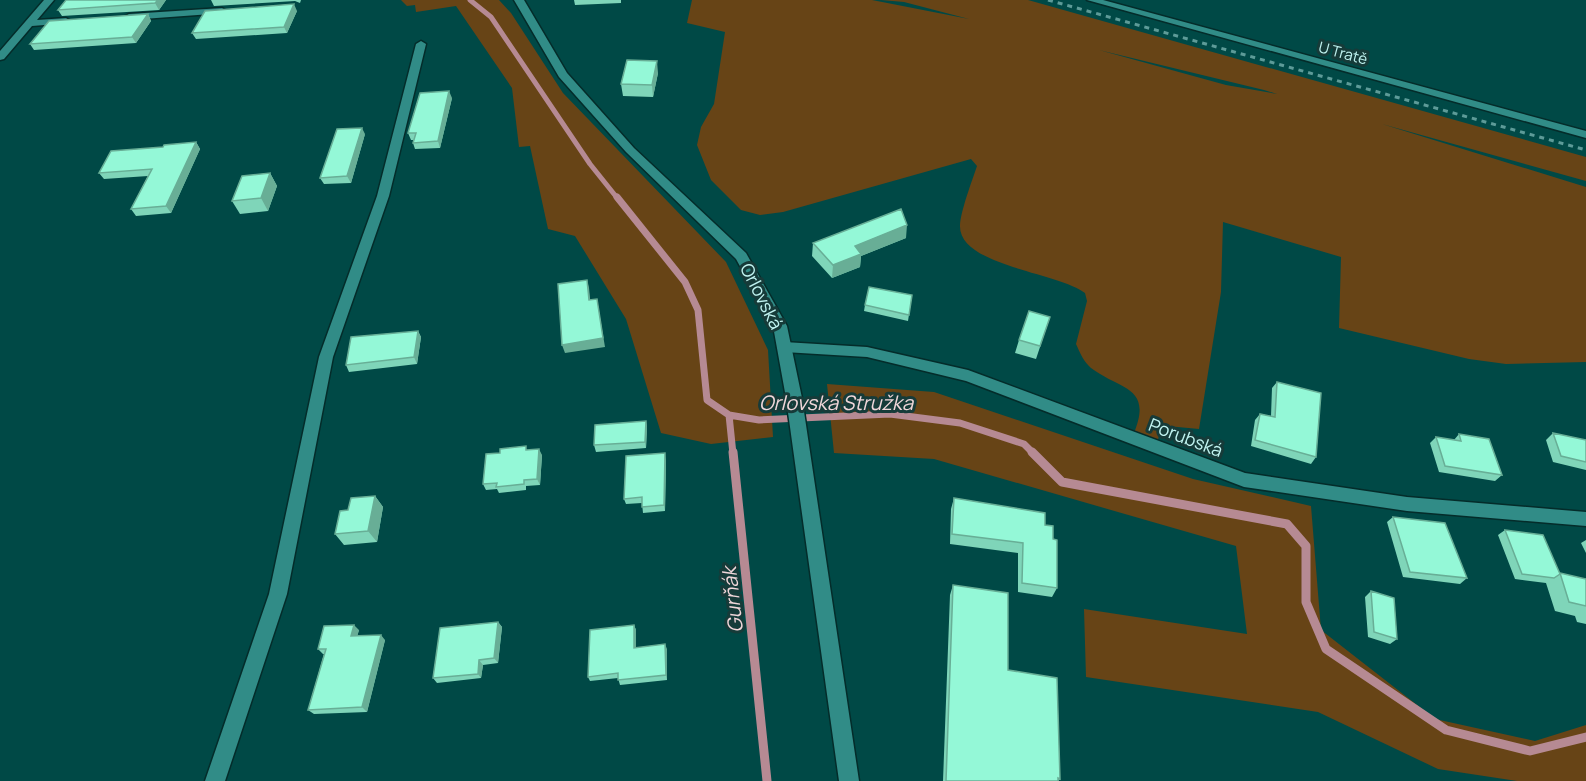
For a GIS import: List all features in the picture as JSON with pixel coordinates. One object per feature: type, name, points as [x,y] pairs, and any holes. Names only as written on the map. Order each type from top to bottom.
[{"type":"street","points":[[0,57],[50,0]]},
{"type":"street","points":[[170,14],[179,0]]},
{"type":"street","name":"Orlovská","points":[[519,0],[563,75],[630,150],[741,256],[780,326],[794,398],[849,781]]},
{"type":"street","name":"U Tratě","points":[[1092,0],[1586,135]]},
{"type":"street","points":[[124,17],[238,10]]},
{"type":"street","points":[[30,23],[77,20]]},
{"type":"street","points":[[215,781],[278,594],[326,357],[383,196],[421,44]]},
{"type":"street","name":"Porubská","points":[[783,347],[867,352],[968,376],[1244,480],[1407,504],[1586,519]]},
{"type":"shaded area","points":[[401,0],[499,0],[511,13],[563,93],[726,262],[768,350],[773,437],[711,444],[661,433],[626,319],[575,236],[548,229],[530,146],[519,147],[512,88],[456,6],[416,12],[415,5],[407,6]]},
{"type":"shaded area","points":[[692,0],[872,0],[969,19],[904,2],[881,0],[1028,0],[1586,157],[1586,181],[1382,124],[1586,187],[1586,362],[1506,364],[1469,359],[1339,328],[1341,257],[1223,222],[1221,292],[1199,429],[1167,426],[1160,431],[1158,440],[1134,433],[1139,418],[1136,398],[1130,391],[1091,368],[1076,344],[1087,301],[1085,293],[1054,279],[992,259],[975,250],[964,239],[960,225],[961,219],[977,166],[971,159],[783,212],[760,215],[741,210],[711,180],[697,145],[701,127],[714,104],[725,32],[687,23]],"holes":[[[1099,50],[1277,94],[1226,85]]]},
{"type":"shaded area","points":[[827,384],[934,392],[1193,479],[1311,506],[1321,630],[1435,719],[1535,741],[1586,725],[1586,781],[1517,781],[1438,769],[1318,712],[1086,677],[1084,609],[1247,634],[1236,546],[934,459],[834,453]]},
{"type":"building","points":[[66,0],[158,0],[155,3],[58,10]]},
{"type":"building","points":[[294,4],[284,27],[192,33],[205,11]]},
{"type":"building","points":[[148,14],[132,37],[30,44],[49,21]]},
{"type":"building","points":[[627,60],[657,61],[652,85],[621,84]]},
{"type":"building","points":[[449,91],[438,141],[413,143],[416,133],[408,133],[420,93]]},
{"type":"building","points":[[362,128],[347,176],[320,178],[337,129]]},
{"type":"building","points":[[196,142],[166,206],[131,209],[152,169],[99,173],[111,151]]},
{"type":"building","points":[[270,173],[261,198],[232,201],[242,176]]},
{"type":"building","points":[[901,209],[907,225],[855,246],[861,254],[833,265],[813,243]]},
{"type":"building","points":[[587,280],[589,300],[597,299],[603,338],[562,345],[558,284]]},
{"type":"building","points":[[869,287],[912,295],[909,315],[865,305]]},
{"type":"building","points":[[1029,311],[1050,317],[1040,346],[1019,340]]},
{"type":"building","points":[[418,331],[414,357],[346,365],[351,337]]},
{"type":"building","points":[[1277,382],[1321,393],[1316,457],[1255,440],[1260,414],[1275,417]]},
{"type":"building","points":[[646,421],[645,442],[594,445],[595,425]]},
{"type":"building","points":[[1553,433],[1586,440],[1586,462],[1561,456]]},
{"type":"building","points":[[1459,434],[1489,439],[1502,475],[1445,466],[1436,437],[1461,441]]},
{"type":"building","points":[[526,446],[526,450],[539,449],[537,479],[524,480],[524,484],[496,487],[497,483],[483,484],[486,454],[500,453],[500,449]]},
{"type":"building","points":[[665,453],[664,505],[642,507],[642,497],[624,499],[626,456]]},
{"type":"building","points":[[375,496],[368,531],[335,534],[340,511],[348,510],[351,498]]},
{"type":"building","points":[[954,498],[1045,513],[1045,525],[1053,526],[1053,539],[1057,540],[1057,588],[1022,583],[1023,543],[952,534]]},
{"type":"building","points":[[1393,517],[1445,523],[1467,578],[1410,572]]},
{"type":"building","points":[[1505,530],[1543,535],[1560,574],[1554,578],[1522,574]]},
{"type":"building","points":[[1560,573],[1586,579],[1586,606],[1569,602]]},
{"type":"building","points":[[953,585],[1008,593],[1008,670],[1057,678],[1060,779],[1058,778],[1058,781],[946,781]]},
{"type":"building","points":[[1371,591],[1394,598],[1397,639],[1374,632]]},
{"type":"building","points":[[498,622],[494,658],[479,660],[478,674],[433,678],[440,628]]},
{"type":"building","points":[[354,625],[351,636],[381,635],[362,707],[308,710],[326,649],[318,649],[324,626]]},
{"type":"building","points":[[634,625],[634,648],[665,644],[666,675],[618,680],[618,673],[588,677],[590,630]]},
{"type":"waterway","name":"Orlovská Stružka","points":[[470,0],[491,17],[590,164],[618,199]]},
{"type":"waterway","name":"Orlovská Stružka","points":[[617,197],[685,282],[698,310],[707,400],[729,415]]},
{"type":"waterway","name":"Orlovská Stružka","points":[[729,415],[759,420],[890,414],[960,423],[1024,444],[1062,482],[1287,524],[1306,546],[1306,602],[1326,649],[1446,730],[1530,751],[1586,737]]},
{"type":"waterway","name":"Gurňák","points":[[729,415],[733,454]]},
{"type":"waterway","name":"Gurňák","points":[[733,452],[767,781]]},
{"type":"railway","points":[[1048,0],[1586,150]]}]
